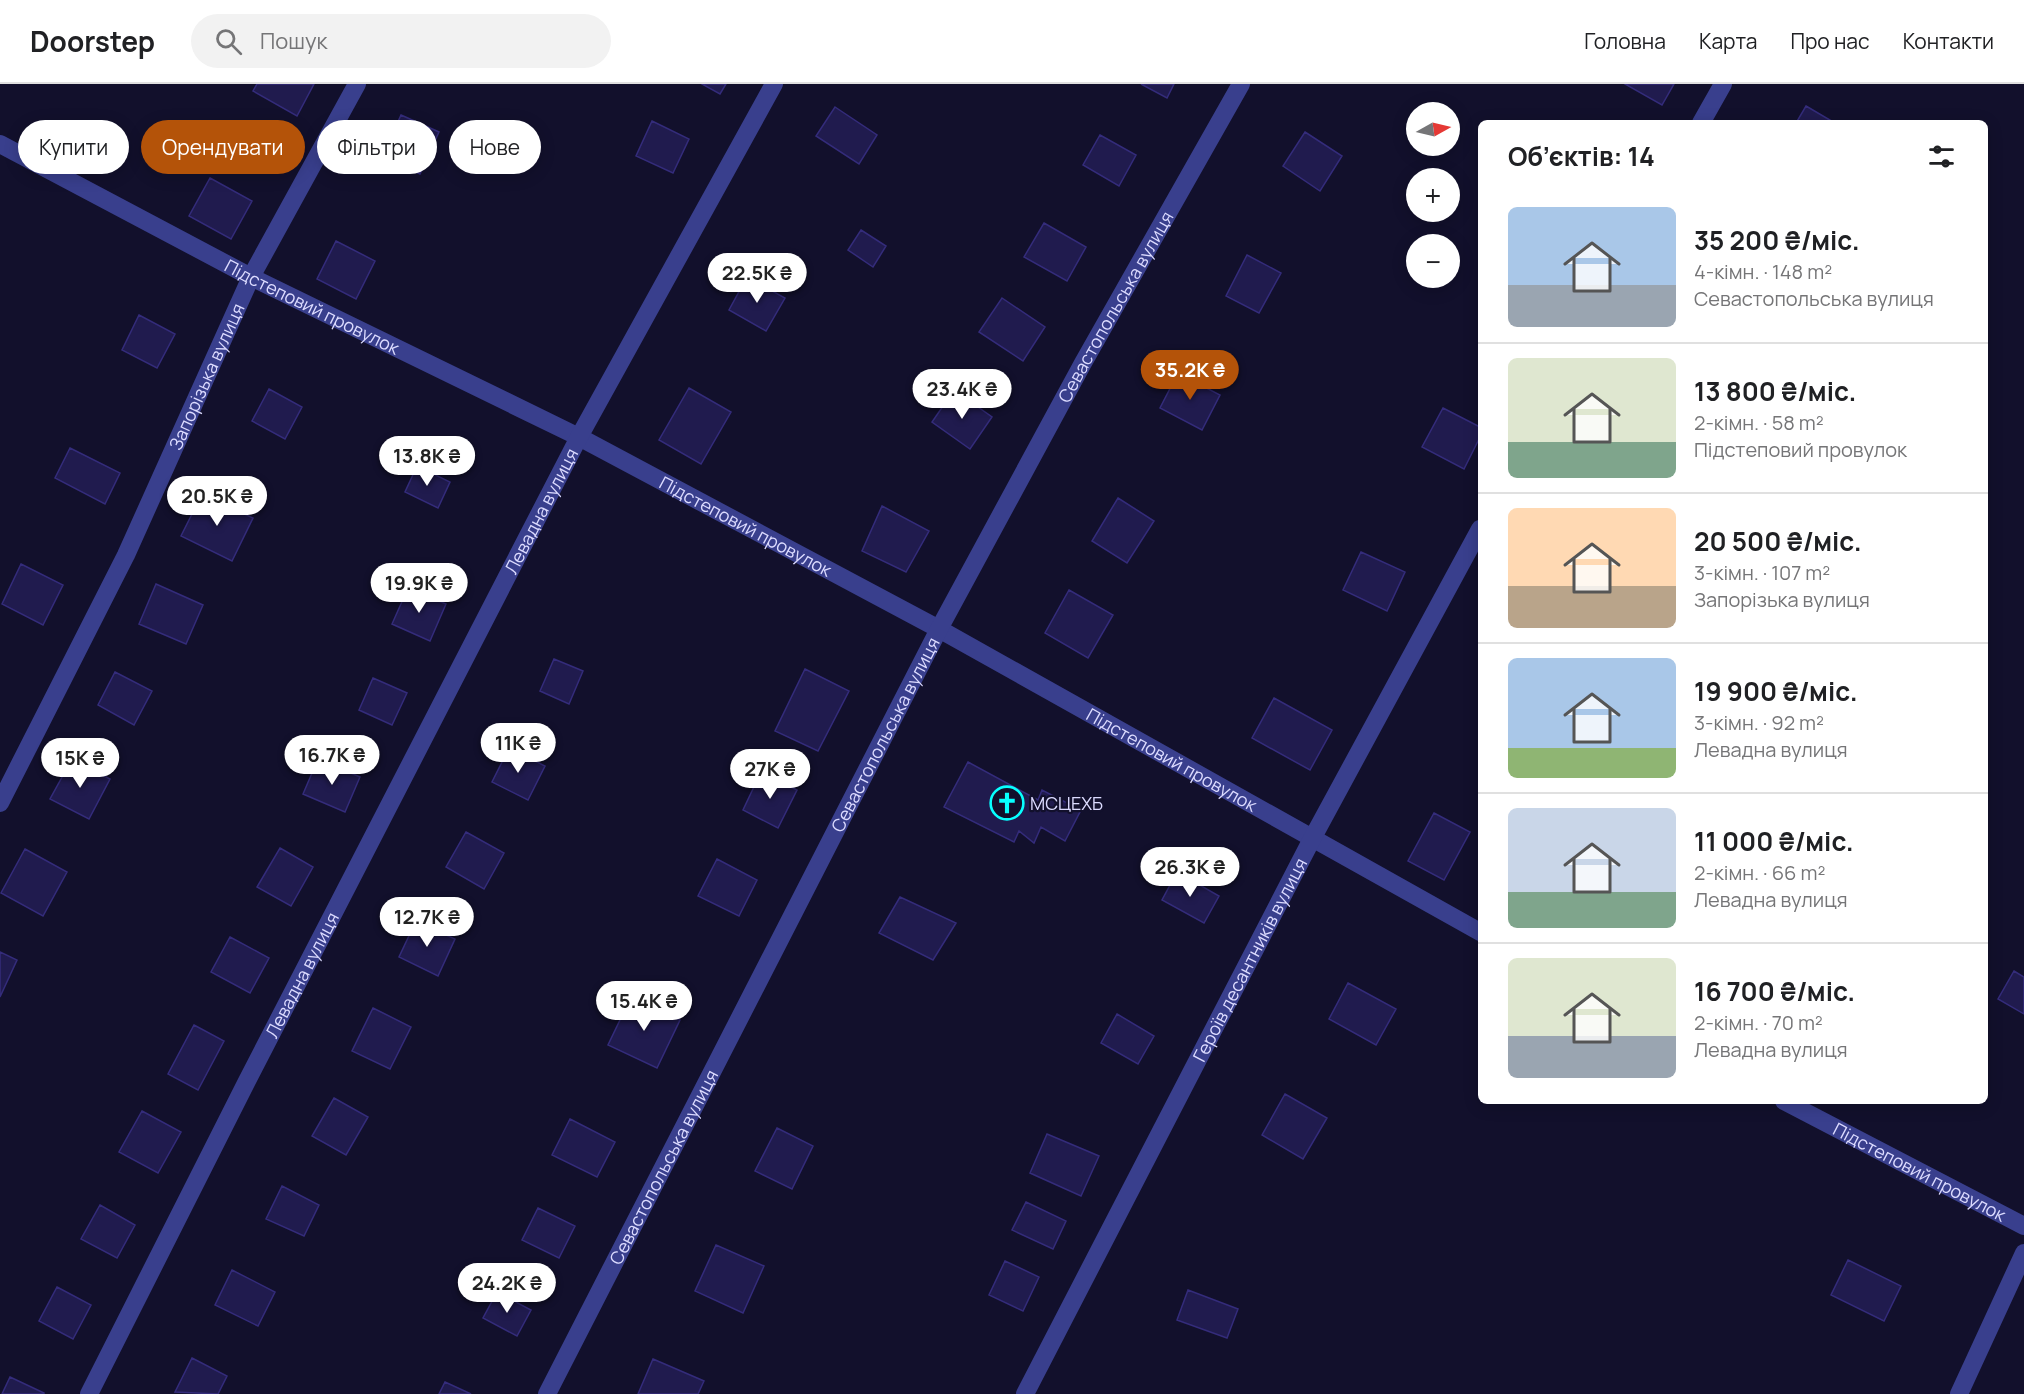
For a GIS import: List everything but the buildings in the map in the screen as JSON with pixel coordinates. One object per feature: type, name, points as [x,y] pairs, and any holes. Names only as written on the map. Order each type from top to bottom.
[{"type":"street","name":"Запорізька вулиця","points":[[0,803],[126,555],[251,277],[357,84]]},
{"type":"street","name":"Левадна вулиця","points":[[89,1394],[247,1080],[579,437],[774,84]]},
{"type":"street","name":"Севастопольська вулиця","points":[[547,1394],[939,629],[1083,363],[1241,84]]},
{"type":"street","points":[[1703,120],[1723,84]]},
{"type":"street","name":"Підстеповий провулок","points":[[0,144],[251,277],[579,437],[939,629],[1478,931]]},
{"type":"street","name":"Героїв десантників вулиця","points":[[1025,1394],[1313,837],[1478,533]]},
{"type":"street","name":"Підстеповий провулок","points":[[1790,1104],[2024,1226]]},
{"type":"street","points":[[1959,1394],[2024,1253]]},
{"type":"place","name":"МСЦЕХБ","points":[[1007,803]]}]
